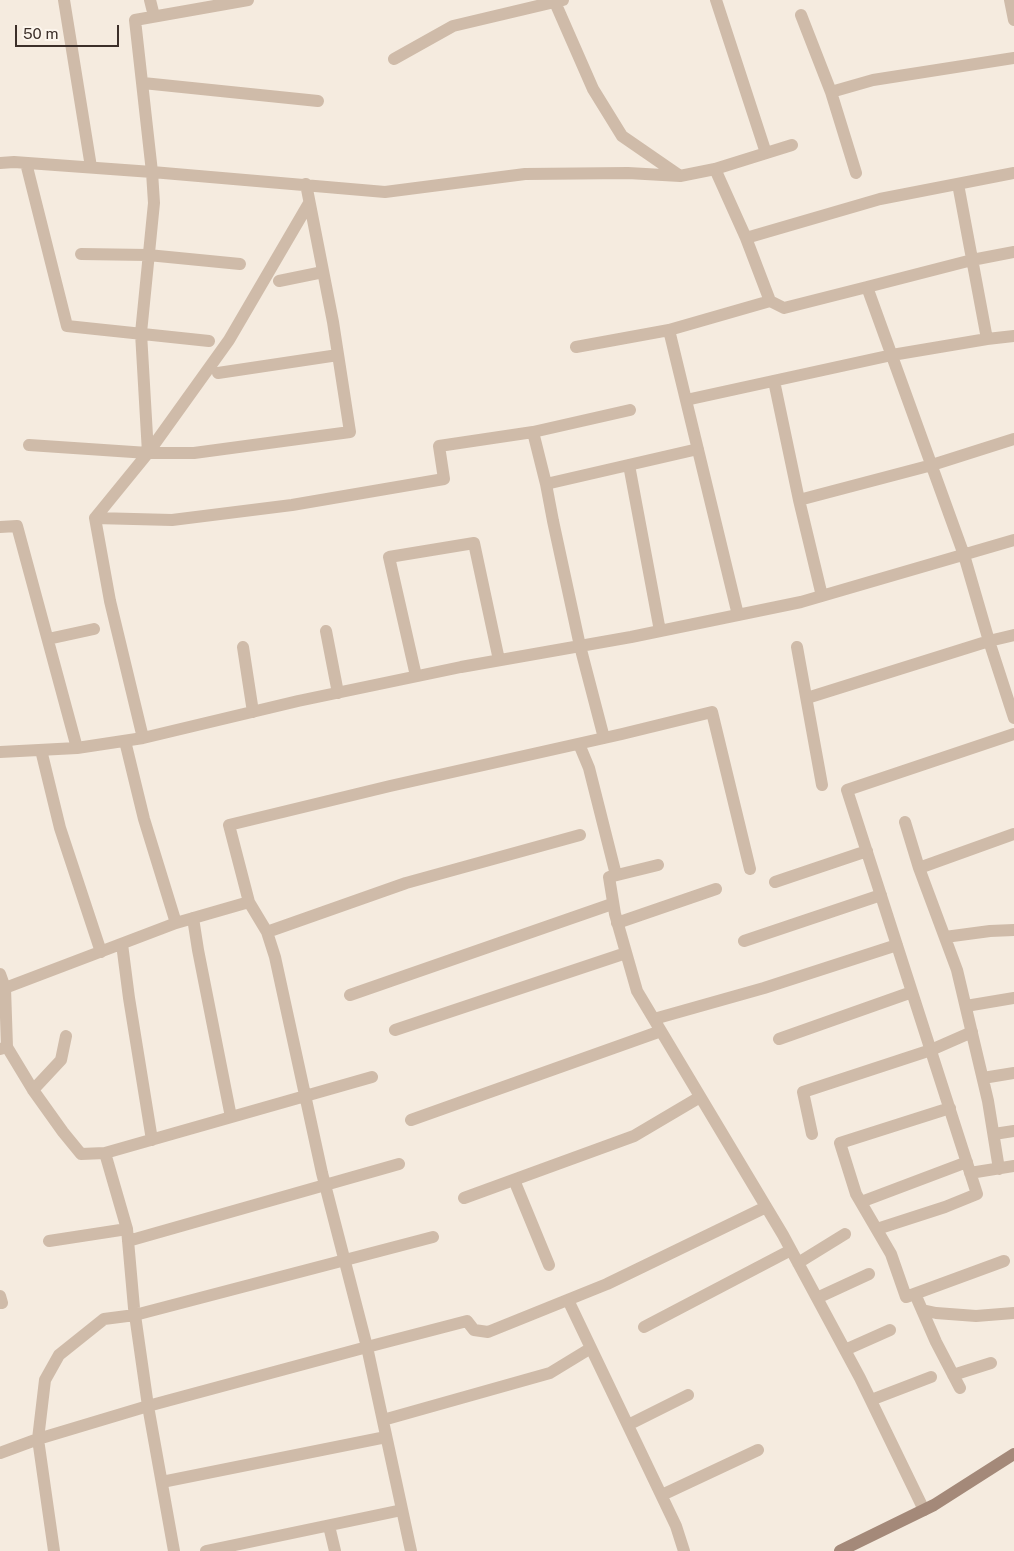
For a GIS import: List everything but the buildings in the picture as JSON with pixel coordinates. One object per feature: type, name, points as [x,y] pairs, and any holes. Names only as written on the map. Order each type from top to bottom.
[{"type":"main road","points":[[840,1551],[924,1510],[1013,1457]]},
{"type":"street","points":[[64,0],[90,167]]},
{"type":"street","points":[[150,0],[154,16]]},
{"type":"street","points":[[148,453],[141,333],[154,203],[136,20],[248,0]]},
{"type":"street","points":[[716,0],[766,153]]},
{"type":"street","points":[[1010,0],[1014,20]]},
{"type":"street","points":[[394,58],[453,26],[557,1],[593,89],[622,136],[680,176]]},
{"type":"street","points":[[800,15],[831,92],[856,173]]},
{"type":"street","points":[[831,92],[873,80],[1014,58]]},
{"type":"street","points":[[143,83],[318,101]]},
{"type":"street","points":[[0,163],[90,167],[385,192],[525,174],[628,173],[680,176],[715,169],[792,145]]},
{"type":"street","points":[[26,163],[68,326],[209,341]]},
{"type":"street","points":[[715,169],[746,238],[770,302]]},
{"type":"street","points":[[746,238],[880,199],[1014,173]]},
{"type":"street","points":[[29,445],[148,453],[194,453],[350,432],[338,355],[306,184]]},
{"type":"street","points":[[958,184],[986,339]]},
{"type":"street","points":[[143,738],[110,600],[95,518],[148,453],[228,340],[309,203]]},
{"type":"street","points":[[576,347],[669,330],[770,302],[784,308],[972,260],[1014,252]]},
{"type":"street","points":[[81,254],[148,256],[240,264]]},
{"type":"street","points":[[279,282],[323,272]]},
{"type":"street","points":[[867,287],[964,555],[1014,718]]},
{"type":"street","points":[[669,330],[738,615]]},
{"type":"street","points":[[686,400],[892,355],[1014,336]]},
{"type":"street","points":[[218,373],[338,355]]},
{"type":"street","points":[[774,380],[799,500],[822,596]]},
{"type":"street","points":[[95,518],[172,520],[292,505],[444,479],[439,446],[533,432],[630,410]]},
{"type":"street","points":[[533,432],[546,484],[580,646],[604,738]]},
{"type":"street","points":[[799,500],[932,466],[1014,439]]},
{"type":"street","points":[[546,484],[698,449]]},
{"type":"street","points":[[629,465],[660,631]]},
{"type":"street","points":[[0,527],[17,526],[77,748]]},
{"type":"street","points":[[0,752],[77,748],[143,738],[416,676],[738,615],[822,596],[1014,540]]},
{"type":"street","points":[[416,676],[390,557],[474,543],[499,660]]},
{"type":"street","points":[[48,639],[94,629]]},
{"type":"street","points":[[326,632],[338,693]]},
{"type":"street","points":[[807,698],[989,641],[1014,635]]},
{"type":"street","points":[[243,647],[253,712]]},
{"type":"street","points":[[797,647],[822,785]]},
{"type":"street","points":[[411,1551],[367,1347],[325,1184],[276,957],[266,932],[249,902],[229,825],[712,712],[750,869]]},
{"type":"street","points":[[877,1229],[945,1207],[977,1194],[847,790],[1014,734]]},
{"type":"street","points":[[125,741],[144,819],[176,924]]},
{"type":"street","points":[[579,744],[589,768],[616,875]]},
{"type":"street","points":[[41,750],[60,828],[101,952]]},
{"type":"street","points":[[905,822],[919,868],[957,970],[988,1101],[999,1169]]},
{"type":"street","points":[[919,868],[1014,834]]},
{"type":"street","points":[[266,932],[406,883],[580,836]]},
{"type":"street","points":[[775,882],[867,851]]},
{"type":"street","points":[[658,865],[609,877],[612,904],[638,990],[791,1250],[871,1400],[924,1510]]},
{"type":"street","points":[[617,923],[716,888]]},
{"type":"street","points":[[744,941],[881,895]]},
{"type":"street","points":[[5,988],[193,918],[249,902]]},
{"type":"street","points":[[350,995],[612,904]]},
{"type":"street","points":[[193,918],[231,1117]]},
{"type":"street","points":[[945,937],[1014,930]]},
{"type":"street","points":[[122,944],[152,1140]]},
{"type":"street","points":[[654,1019],[764,988],[897,945]]},
{"type":"street","points":[[395,1030],[626,953]]},
{"type":"street","points":[[0,974],[5,988],[4,1048],[63,1132],[81,1154],[105,1153],[372,1077]]},
{"type":"street","points":[[779,1039],[912,992]]},
{"type":"street","points":[[966,1006],[1014,998]]},
{"type":"street","points":[[410,1120],[661,1031]]},
{"type":"street","points":[[812,1134],[803,1092],[931,1050],[972,1032]]},
{"type":"street","points":[[33,1090],[61,1060],[66,1036]]},
{"type":"street","points":[[983,1078],[1014,1073]]},
{"type":"street","points":[[464,1198],[634,1136],[700,1097]]},
{"type":"street","points":[[950,1108],[840,1143],[856,1194],[891,1254],[906,1297],[1004,1261]]},
{"type":"street","points":[[994,1134],[1014,1131]]},
{"type":"street","points":[[105,1153],[128,1235],[135,1314],[148,1406],[174,1551]]},
{"type":"street","points":[[49,1241],[128,1235],[399,1164]]},
{"type":"street","points":[[861,1202],[969,1167],[999,1169],[1014,1166]]},
{"type":"street","points":[[514,1180],[549,1265]]},
{"type":"street","points":[[0,1453],[38,1439],[148,1406],[467,1321],[474,1330],[488,1332],[607,1284],[766,1207]]},
{"type":"street","points":[[798,1263],[845,1234]]},
{"type":"street","points":[[54,1551],[38,1439],[45,1380],[58,1356],[104,1320],[135,1314],[433,1237]]},
{"type":"street","points":[[644,1326],[791,1250]]},
{"type":"street","points":[[817,1298],[869,1274]]},
{"type":"street","points":[[915,1294],[936,1342],[960,1388]]},
{"type":"street","points":[[0,1296],[2,1303],[0,1304]]},
{"type":"street","points":[[568,1300],[662,1495],[676,1526],[684,1551]]},
{"type":"street","points":[[922,1310],[976,1316],[1014,1313]]},
{"type":"street","points":[[845,1350],[890,1330]]},
{"type":"street","points":[[382,1420],[550,1373],[591,1348]]},
{"type":"street","points":[[954,1375],[991,1364]]},
{"type":"street","points":[[871,1400],[931,1377]]},
{"type":"street","points":[[628,1425],[688,1394]]},
{"type":"street","points":[[162,1482],[386,1437]]},
{"type":"street","points":[[662,1495],[758,1450]]},
{"type":"street","points":[[206,1551],[257,1546],[329,1526],[402,1510]]},
{"type":"street","points":[[329,1526],[335,1551]]}]
